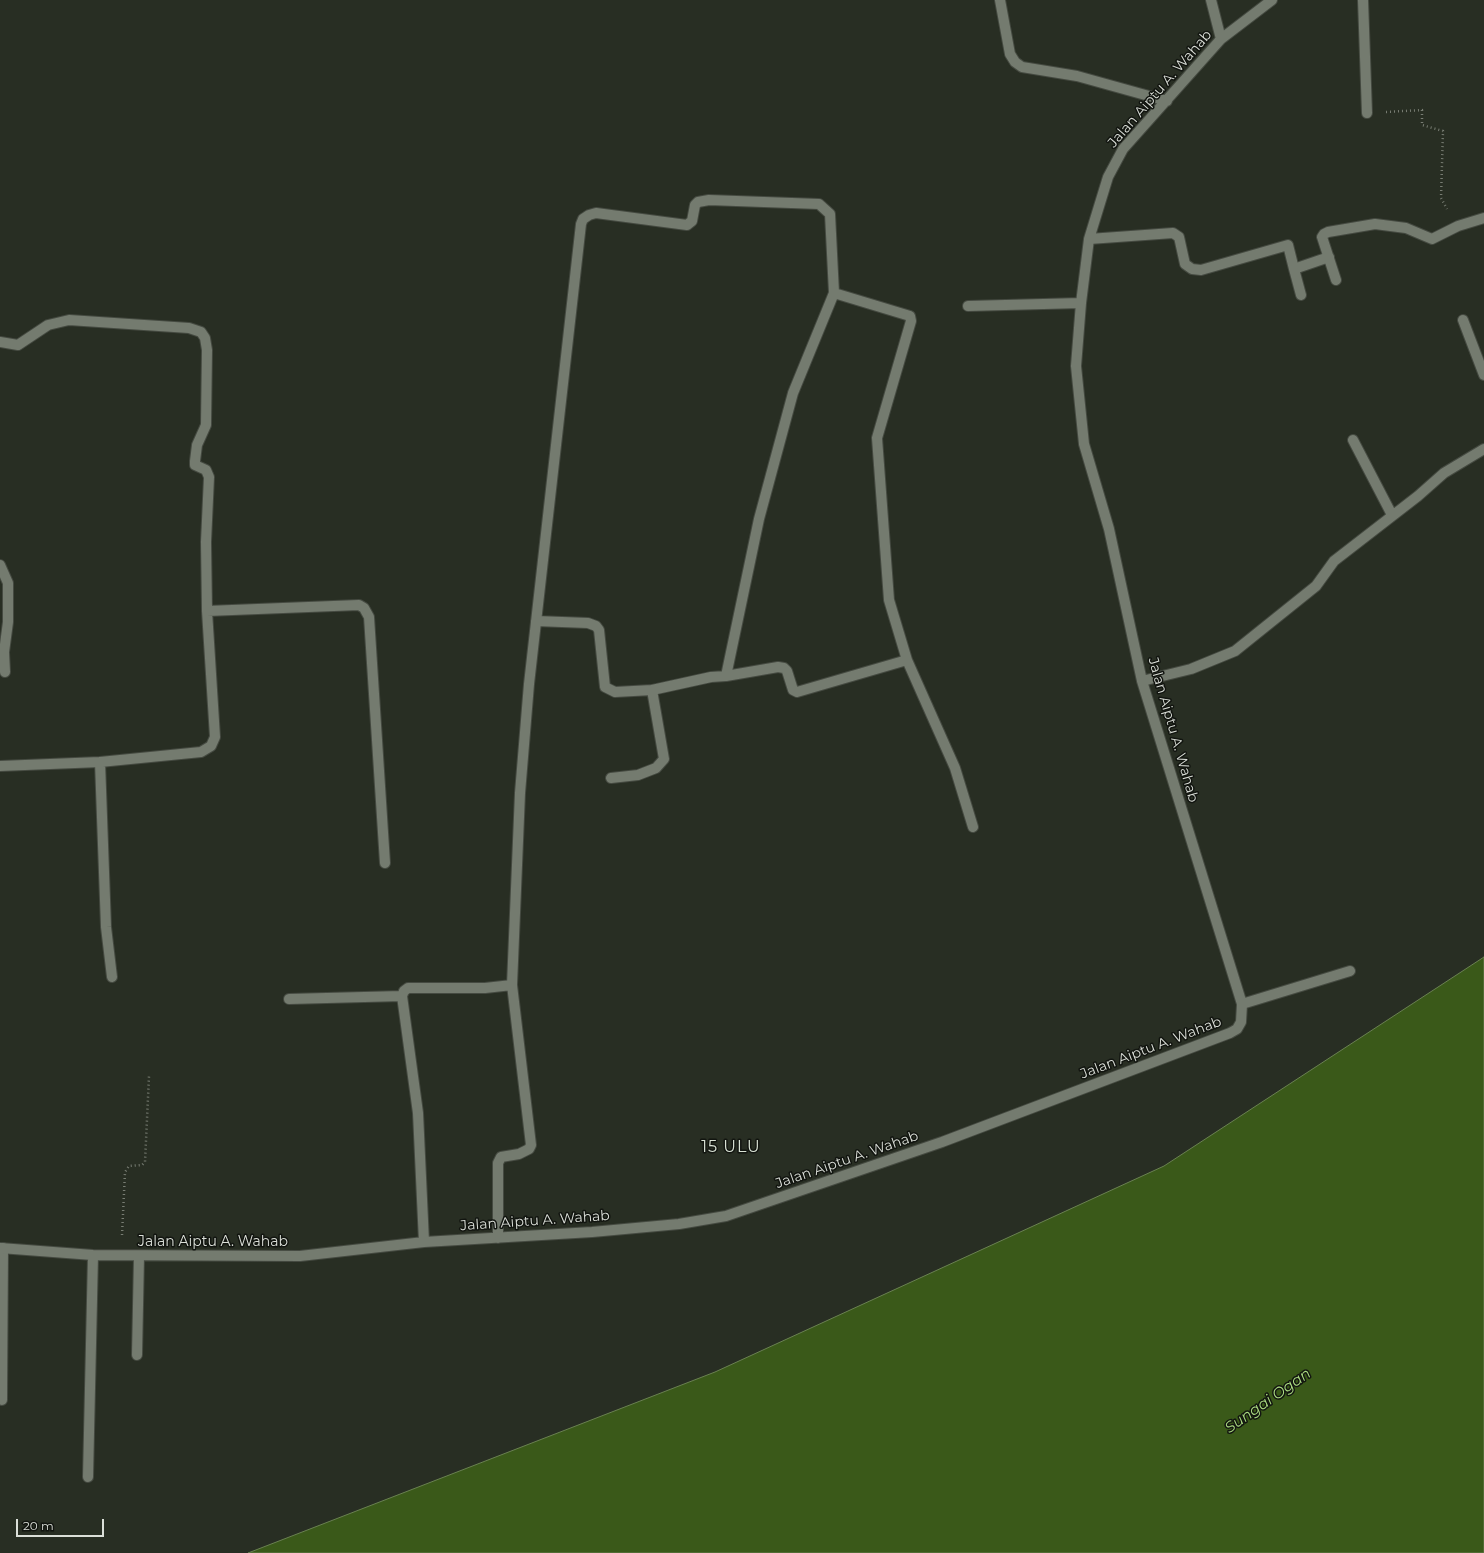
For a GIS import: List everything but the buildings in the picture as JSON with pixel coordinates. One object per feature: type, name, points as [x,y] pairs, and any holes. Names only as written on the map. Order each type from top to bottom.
[{"type":"street","points":[[1000,0],[1010,54],[1015,62],[1022,67],[1077,76],[1167,101]]},
{"type":"street","points":[[1211,0],[1221,39]]},
{"type":"street","name":"Jalan Aiptu A. Wahab","points":[[1,1248],[93,1255],[300,1256],[424,1242],[498,1238],[680,1224],[726,1216],[762,1205],[942,1142],[1230,1034],[1238,1029],[1241,1022],[1242,1004],[1142,681],[1108,529],[1084,444],[1076,366],[1080,303],[1089,239],[1108,177],[1123,149],[1221,39],[1272,0]]},
{"type":"street","points":[[1363,0],[1367,113]]},
{"type":"street","points":[[498,1238],[498,1163],[505,1156],[519,1154],[529,1149],[531,1145],[512,985],[520,793],[536,621],[581,224],[583,219],[596,213],[687,225],[692,221],[695,205],[698,202],[709,200],[819,204],[830,214],[834,293],[793,394],[759,519],[726,676]]},
{"type":"street","points":[[1336,280],[1322,237],[1328,232],[1375,224],[1406,228],[1432,239],[1458,226],[1484,218]]},
{"type":"street","points":[[1089,239],[1173,233],[1179,237],[1185,264],[1192,269],[1201,270],[1288,245],[1301,296]]},
{"type":"street","points":[[1294,269],[1329,258]]},
{"type":"street","points":[[834,293],[907,314],[911,321],[876,438],[889,600],[907,660],[955,768],[973,827]]},
{"type":"street","points":[[968,306],[1080,303]]},
{"type":"street","points":[[0,342],[18,345],[48,324],[70,320],[189,328],[201,332],[206,338],[206,425],[197,445],[195,465],[206,470],[209,477],[206,542],[207,611],[216,737],[211,746],[201,752],[100,762],[0,766]]},
{"type":"street","points":[[1463,320],[1484,376]]},
{"type":"street","points":[[1353,440],[1392,515]]},
{"type":"street","points":[[1142,681],[1191,669],[1235,651],[1316,586],[1334,561],[1418,496],[1444,473],[1484,449]]},
{"type":"street","points":[[0,565],[8,583],[8,622],[4,652],[5,672]]},
{"type":"street","points":[[207,611],[359,605],[364,608],[368,617],[385,863]]},
{"type":"street","points":[[536,621],[588,623],[596,626],[600,630],[605,688],[615,692],[652,690],[712,677],[778,667],[784,668],[787,671],[793,690],[797,692],[907,660]]},
{"type":"street","points":[[611,778],[638,775],[656,768],[664,759],[652,690]]},
{"type":"street","points":[[100,762],[106,927],[112,977]]},
{"type":"street","points":[[1242,1004],[1350,971]]},
{"type":"street","points":[[424,1242],[418,1113],[402,996],[404,991],[408,988],[485,988],[512,985]]},
{"type":"street","points":[[289,999],[402,996]]},
{"type":"street","points":[[1,1248],[2,1400]]},
{"type":"street","points":[[88,1477],[93,1255]]},
{"type":"street","points":[[137,1356],[139,1256]]},
{"type":"path","points":[[1367,113],[1422,110],[1422,125],[1442,131],[1442,198],[1458,226]]},
{"type":"path","points":[[121,1255],[125,1172],[129,1166],[142,1165],[145,1162],[149,1076]]},
{"type":"water","name":"Sungai Ogan","points":[[1484,957],[1484,1553],[248,1553],[715,1372],[1164,1166]]},
{"type":"district","name":"15 ULU","points":[[731,1147]]}]
